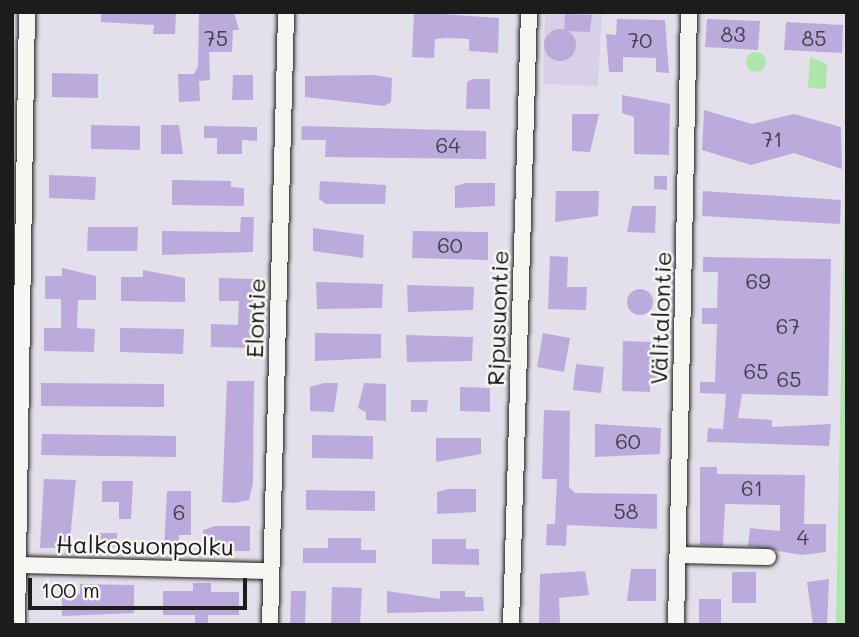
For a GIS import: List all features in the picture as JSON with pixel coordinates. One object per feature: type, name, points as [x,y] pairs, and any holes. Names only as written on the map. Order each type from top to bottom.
[{"type":"street","points":[[17,625],[19,79],[27,12]]},
{"type":"street","name":"Elontie","points":[[270,625],[286,12]]},
{"type":"street","name":"Ripusuontie","points":[[511,625],[529,12]]},
{"type":"street","name":"Välitalontie","points":[[676,625],[689,12]]},
{"type":"street","points":[[678,555],[768,557]]},
{"type":"street","name":"Halkosuonpolku","points":[[18,565],[271,571]]},
{"type":"shaded area","points":[[545,12],[602,12],[598,86],[543,84]]},
{"type":"green space","points":[[756,52],[763,55],[766,62],[763,69],[756,72],[749,69],[746,62],[749,55]]},
{"type":"green space","points":[[810,57],[827,64],[826,89],[808,88]]},
{"type":"green space","points":[[847,78],[847,625],[836,625],[845,174]]},
{"type":"building","points":[[101,12],[176,12],[175,34],[153,34],[154,25],[101,22]]},
{"type":"building","points":[[199,12],[234,12],[239,30],[233,30],[232,52],[209,52],[210,80],[199,81],[200,101],[179,102],[178,74],[194,74],[198,66]]},
{"type":"building","points":[[414,12],[499,18],[498,53],[469,51],[469,39],[447,38],[435,39],[434,58],[412,57]]},
{"type":"building","points":[[565,14],[592,15],[590,32],[564,31]]},
{"type":"building","points":[[617,19],[665,20],[669,73],[656,72],[656,58],[623,57],[623,72],[609,72],[606,34],[616,35]]},
{"type":"building","points":[[707,19],[760,21],[758,50],[705,47]]},
{"type":"building","points":[[786,22],[843,25],[842,53],[784,50]]},
{"type":"building","points":[[560,29],[571,34],[576,45],[571,56],[560,61],[549,56],[544,45],[549,34]]},
{"type":"building","points":[[52,73],[98,74],[98,98],[52,97]]},
{"type":"building","points":[[233,75],[253,75],[253,100],[232,100]]},
{"type":"building","points":[[375,75],[392,78],[391,102],[384,106],[305,97],[305,76]]},
{"type":"building","points":[[473,79],[490,79],[490,109],[466,109],[467,82]]},
{"type":"building","points":[[622,95],[670,104],[669,155],[634,154],[634,117],[622,113]]},
{"type":"building","points":[[704,110],[752,124],[794,114],[841,127],[842,169],[794,153],[751,165],[702,150]]},
{"type":"building","points":[[572,114],[599,114],[590,152],[572,151]]},
{"type":"building","points":[[91,125],[140,126],[140,150],[91,149]]},
{"type":"building","points":[[161,125],[179,125],[183,154],[161,154]]},
{"type":"building","points":[[204,126],[257,127],[257,141],[242,140],[242,154],[217,154],[217,138],[204,138]]},
{"type":"building","points":[[302,126],[486,131],[486,159],[325,157],[326,140],[301,140]]},
{"type":"building","points":[[49,175],[96,177],[95,200],[49,198]]},
{"type":"building","points":[[654,176],[667,176],[667,190],[654,189]]},
{"type":"building","points":[[172,180],[231,181],[231,187],[244,188],[244,206],[172,205]]},
{"type":"building","points":[[320,181],[386,185],[385,204],[326,204],[319,199]]},
{"type":"building","points":[[466,183],[495,183],[495,206],[455,208],[455,186]]},
{"type":"building","points":[[556,191],[599,191],[598,216],[555,222]]},
{"type":"building","points":[[703,191],[841,200],[840,224],[702,216]]},
{"type":"building","points":[[632,206],[656,206],[655,233],[627,232]]},
{"type":"building","points":[[241,217],[254,217],[253,252],[162,255],[162,231],[240,232]]},
{"type":"building","points":[[88,227],[138,227],[137,251],[87,251]]},
{"type":"building","points":[[313,228],[364,235],[363,258],[313,251]]},
{"type":"building","points":[[413,231],[488,232],[488,260],[412,258]]},
{"type":"building","points":[[550,256],[568,257],[567,287],[587,287],[586,310],[548,309]]},
{"type":"building","points":[[703,257],[831,259],[828,396],[742,394],[738,418],[772,420],[772,427],[831,424],[829,446],[707,442],[708,428],[723,429],[726,394],[700,393],[700,382],[715,382],[717,324],[702,324],[702,308],[717,308],[718,272],[703,272]]},
{"type":"building","points":[[62,268],[96,276],[96,300],[78,300],[77,328],[95,329],[94,352],[44,351],[44,328],[61,328],[61,299],[45,299],[45,276],[62,276]]},
{"type":"building","points":[[143,270],[185,278],[185,302],[121,301],[121,277],[143,277]]},
{"type":"building","points":[[219,278],[254,279],[253,348],[211,347],[211,324],[238,325],[239,301],[219,301]]},
{"type":"building","points":[[316,282],[383,284],[382,308],[317,309]]},
{"type":"building","points":[[407,285],[474,287],[473,310],[408,312]]},
{"type":"building","points":[[640,289],[649,293],[653,302],[649,311],[640,315],[631,311],[627,302],[631,293]]},
{"type":"building","points":[[120,328],[184,329],[183,354],[120,352]]},
{"type":"building","points":[[315,333],[381,334],[381,358],[315,361]]},
{"type":"building","points":[[543,333],[570,338],[564,372],[537,367]]},
{"type":"building","points":[[406,335],[473,337],[472,361],[407,362]]},
{"type":"building","points":[[623,341],[651,342],[651,355],[663,355],[662,378],[650,378],[650,392],[622,391]]},
{"type":"building","points":[[576,364],[604,367],[601,393],[573,390]]},
{"type":"building","points":[[227,381],[254,381],[253,483],[249,500],[235,503],[222,502]]},
{"type":"building","points":[[41,383],[164,384],[164,407],[41,406]]},
{"type":"building","points":[[338,383],[334,412],[310,411],[310,387]]},
{"type":"building","points":[[364,383],[386,384],[386,421],[366,420],[366,412],[358,408]]},
{"type":"building","points":[[460,387],[490,388],[490,412],[460,411]]},
{"type":"building","points":[[411,400],[428,400],[427,412],[411,412]]},
{"type":"building","points":[[544,410],[570,411],[569,487],[575,493],[657,494],[657,529],[567,525],[566,546],[546,545],[547,524],[555,524],[557,479],[542,479]]},
{"type":"building","points":[[595,424],[661,428],[660,454],[595,457]]},
{"type":"building","points":[[42,434],[176,436],[176,457],[41,455]]},
{"type":"building","points":[[312,435],[373,436],[373,459],[312,458]]},
{"type":"building","points":[[436,438],[481,438],[481,454],[436,462]]},
{"type":"building","points":[[700,467],[717,467],[717,474],[805,475],[804,524],[826,524],[826,552],[802,555],[748,546],[750,528],[780,531],[780,505],[725,504],[723,546],[700,545]]},
{"type":"building","points":[[44,479],[76,480],[69,548],[40,548]]},
{"type":"building","points":[[102,481],[133,481],[131,519],[119,519],[119,502],[102,502]]},
{"type":"building","points":[[476,489],[476,512],[437,514],[437,492]]},
{"type":"building","points":[[306,490],[375,491],[375,511],[306,510]]},
{"type":"building","points":[[167,491],[191,491],[191,535],[179,535],[179,549],[164,549]]},
{"type":"building","points":[[215,526],[250,526],[250,551],[215,551],[215,545],[203,545],[203,530]]},
{"type":"building","points":[[99,533],[117,533],[117,547],[99,546]]},
{"type":"building","points":[[328,538],[361,538],[361,550],[376,550],[376,563],[303,563],[303,548],[328,548]]},
{"type":"building","points":[[432,539],[466,539],[466,549],[479,549],[479,565],[432,564]]},
{"type":"building","points":[[631,569],[656,569],[656,601],[627,601]]},
{"type":"building","points":[[585,571],[589,595],[559,598],[560,623],[539,623],[540,574]]},
{"type":"building","points":[[732,572],[756,572],[756,603],[732,603]]},
{"type":"building","points":[[829,579],[827,625],[813,625],[807,582]]},
{"type":"building","points":[[193,583],[211,583],[211,592],[239,592],[239,615],[208,615],[208,625],[195,625],[195,615],[163,615],[163,591],[193,591]]},
{"type":"building","points":[[80,584],[134,585],[134,613],[62,616],[62,594],[80,594]]},
{"type":"building","points":[[332,587],[362,588],[360,625],[331,625]]},
{"type":"building","points":[[291,591],[306,591],[305,625],[290,625]]},
{"type":"building","points":[[387,591],[440,599],[440,591],[465,591],[465,597],[483,597],[484,611],[387,613]]},
{"type":"building","points":[[699,599],[721,599],[721,625],[699,625]]}]
